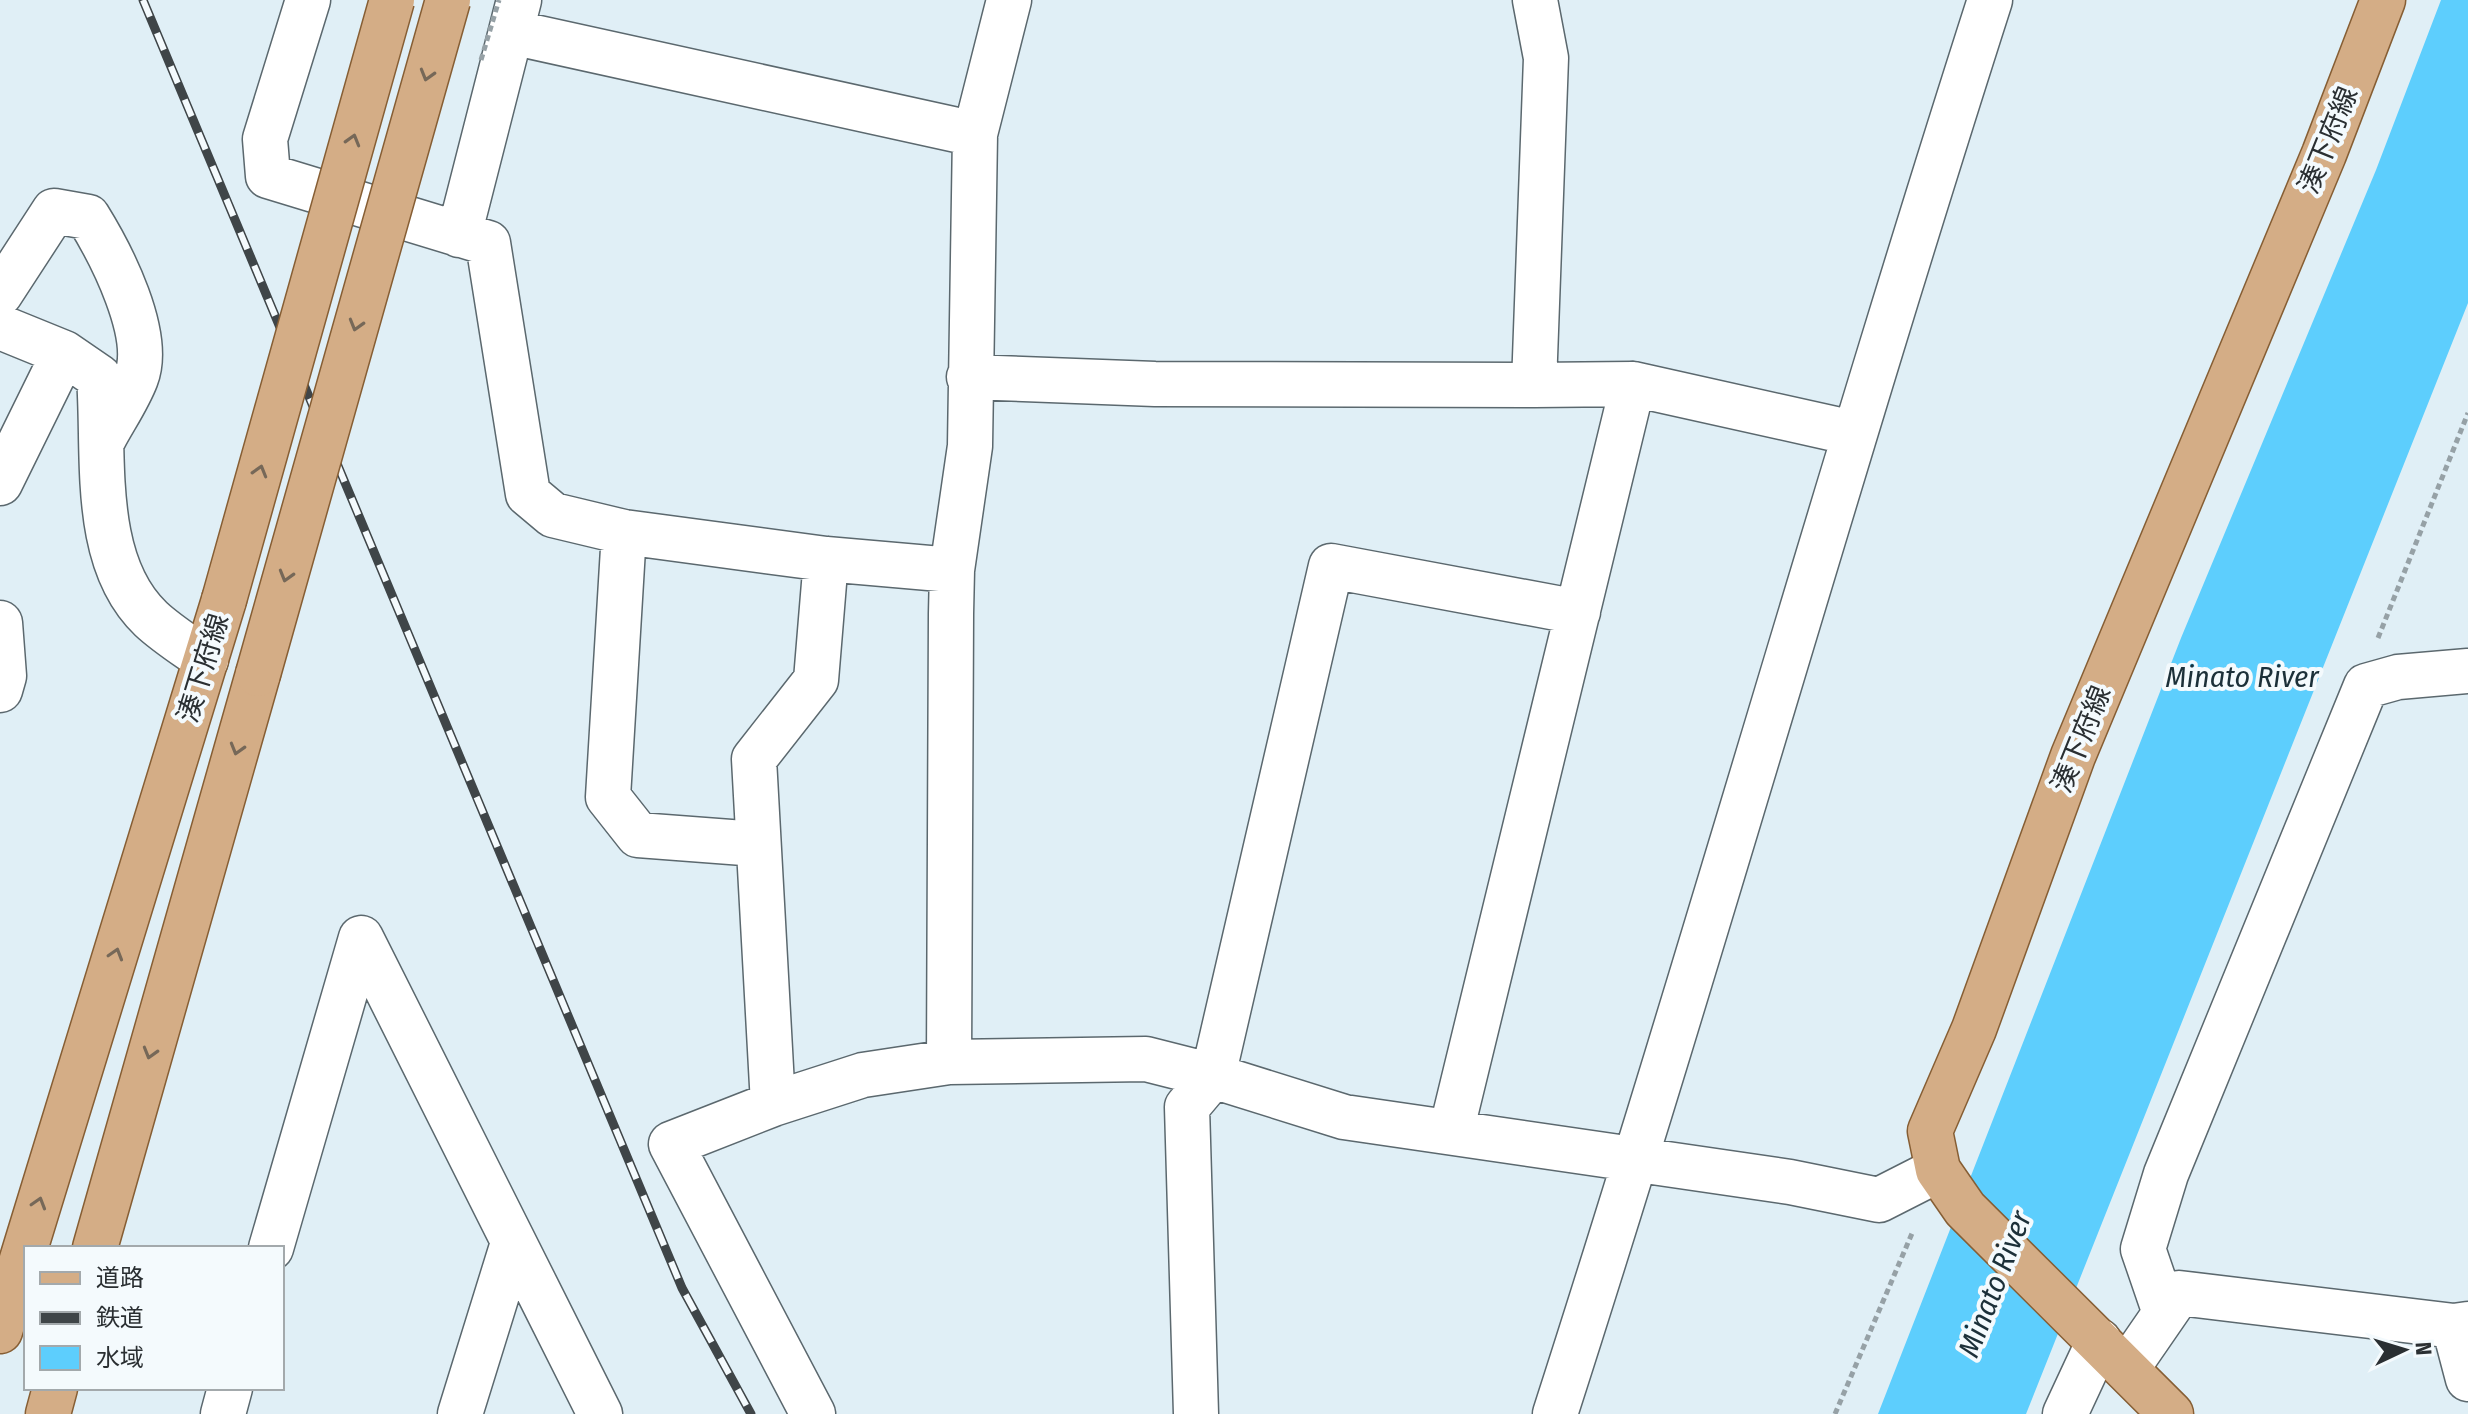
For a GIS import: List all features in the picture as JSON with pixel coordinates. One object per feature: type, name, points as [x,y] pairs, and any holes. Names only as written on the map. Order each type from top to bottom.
[{"type":"main road","name":"湊下府線","points":[[26,1246],[224,600],[392,0]]},
{"type":"main road","name":"湊下府線","points":[[96,1246],[448,0]]},
{"type":"main road","name":"湊下府線","points":[[2171,1414],[1965,1209],[1938,1170],[1930,1131],[1974,1029],[2073,756],[2324,154],[2383,0]]},
{"type":"main road","name":"湊下府線","points":[[0,1331],[24,1253]]},
{"type":"main road","points":[[48,1414],[54,1390]]},
{"type":"street","points":[[308,0],[265,139],[268,176],[488,243],[528,494],[553,515],[624,532],[826,559],[952,570]]},
{"type":"street","points":[[949,1062],[952,570],[970,446],[975,134],[1009,0]]},
{"type":"street","points":[[1534,385],[1546,58],[1535,0]]},
{"type":"street","points":[[1555,1414],[1637,1159],[1853,433],[1990,0]]},
{"type":"street","points":[[459,235],[515,16],[975,134]]},
{"type":"street","points":[[0,294],[54,211],[88,217],[114,259],[137,328],[138,376],[104,438]]},
{"type":"street","points":[[0,327],[64,353],[99,377],[106,531],[122,581],[150,618],[206,660]]},
{"type":"street","points":[[0,483],[64,353]]},
{"type":"street","points":[[969,377],[1155,384],[1633,384],[1853,433]]},
{"type":"street","points":[[1451,1132],[1633,384]]},
{"type":"street","points":[[624,532],[608,797],[638,835],[757,844]]},
{"type":"street","points":[[773,1104],[754,759],[816,680],[826,559]]},
{"type":"street","points":[[1196,1414],[1187,1107],[1213,1076],[1331,566],[1578,612]]},
{"type":"street","points":[[0,623],[4,676],[0,690]]},
{"type":"street","points":[[2165,1313],[2143,1249],[2166,1174],[2366,686],[2398,677],[2468,671]]},
{"type":"street","points":[[272,1246],[361,938],[600,1414]]},
{"type":"street","points":[[813,1414],[671,1144],[773,1104],[863,1075],[949,1062],[1146,1059],[1213,1076],[1344,1117],[1790,1182],[1879,1200],[1938,1170]]},
{"type":"street","points":[[460,1414],[513,1243]]},
{"type":"street","points":[[2065,1414],[2114,1354],[2165,1313],[2179,1293],[2461,1325],[2468,1379]]},
{"type":"street","points":[[223,1414],[229,1390]]},
{"type":"path","points":[[2366,686],[2378,639],[2468,413]]},
{"type":"path","points":[[1835,1414],[1938,1170]]},
{"type":"water","name":"Minato River","points":[[2441,0],[2468,0],[2468,303],[2026,1414],[1878,1414],[2181,638],[2376,170]]},
{"type":"railway","points":[[143,0],[682,1288],[751,1414]]}]
